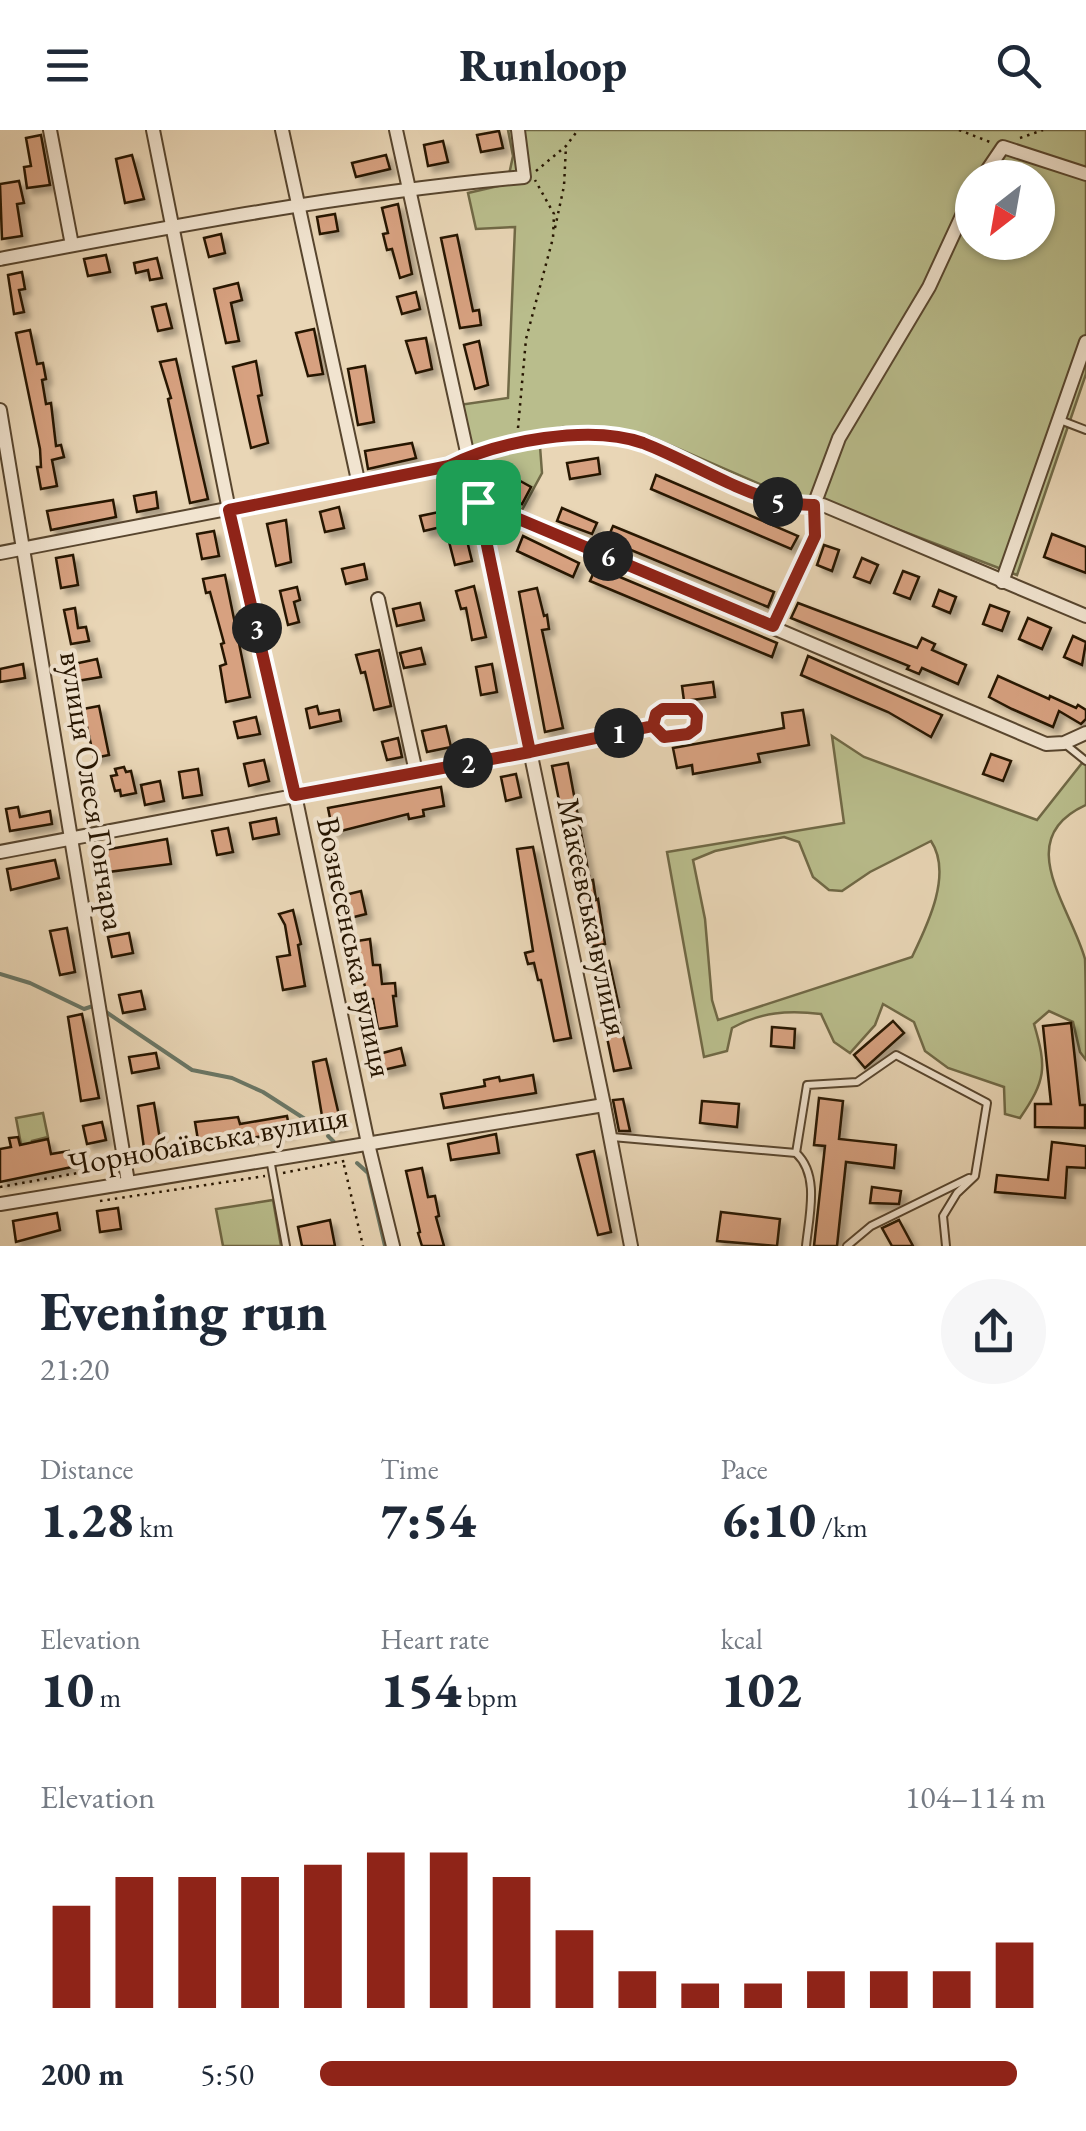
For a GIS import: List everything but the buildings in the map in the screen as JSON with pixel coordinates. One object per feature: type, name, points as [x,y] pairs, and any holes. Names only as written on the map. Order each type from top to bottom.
[{"type":"street","points":[[50,130],[72,246]]},
{"type":"street","name":"Вознесенська вулиця","points":[[153,130],[229,510],[393,1246]]},
{"type":"street","points":[[282,130],[359,485]]},
{"type":"street","name":"Макеєвська вулиця","points":[[396,130],[478,502],[611,1138],[630,1246]]},
{"type":"street","points":[[0,259],[296,204],[407,187],[524,177],[518,130]]},
{"type":"street","points":[[994,160],[1003,147],[1086,174]]},
{"type":"street","points":[[773,626],[815,536],[814,505],[839,438],[928,286],[955,230]]},
{"type":"street","points":[[1002,582],[1086,342]]},
{"type":"street","name":"вулиця Олеся Гончара","points":[[0,410],[128,1182]]},
{"type":"street","points":[[0,553],[359,485],[449,466],[468,456],[560,435],[600,435],[639,442],[777,502],[823,506],[1086,616]]},
{"type":"street","points":[[478,502],[1046,744],[1064,744],[1086,733]]},
{"type":"street","points":[[378,599],[416,772]]},
{"type":"street","points":[[0,852],[547,748]]},
{"type":"street","name":"Чорнобаївська вулиця","points":[[0,1204],[604,1104]]},
{"type":"lane","points":[[1060,420],[1086,430]]},
{"type":"lane","points":[[688,707],[698,719],[694,731],[685,735],[664,737],[653,726],[656,714],[663,709],[688,707]]},
{"type":"lane","points":[[547,748],[653,726]]},
{"type":"lane","points":[[1064,744],[1086,760]]},
{"type":"lane","points":[[796,1153],[807,1085],[857,1082],[896,1055],[987,1103],[975,1176],[957,1193],[942,1216],[946,1246]]},
{"type":"lane","points":[[611,1138],[796,1153],[806,1163],[811,1191],[806,1246]]},
{"type":"lane","points":[[270,1158],[286,1246]]},
{"type":"lane","points":[[847,1246],[871,1226],[975,1176]]},
{"type":"path","points":[[553,238],[554,214],[530,174],[566,146],[578,130]]},
{"type":"path","points":[[959,130],[1003,147],[1042,130]]},
{"type":"path","points":[[519,444],[526,339],[564,186],[566,146]]},
{"type":"path","points":[[0,1187],[364,1124]]},
{"type":"path","points":[[98,1201],[344,1164],[369,1144]]},
{"type":"path","points":[[340,1146],[362,1246]]},
{"type":"green space","points":[[508,130],[1086,130],[1086,374],[1017,575],[824,501],[790,497],[649,436],[563,427],[539,433],[542,473],[522,510],[478,494],[459,405],[508,398],[515,227],[476,229],[468,193],[507,184],[513,156]]},
{"type":"green space","points":[[832,736],[864,757],[1037,820],[1086,758],[1086,805],[1064,819],[1052,836],[1049,854],[1059,896],[1085,959],[1086,1060],[1080,1052],[1073,1022],[1049,1011],[1034,1024],[1042,1073],[1020,1118],[1005,1114],[1004,1087],[948,1068],[925,1051],[914,1022],[883,1004],[875,1025],[850,1053],[834,1042],[821,1014],[786,1012],[764,1015],[732,1028],[727,1051],[704,1057],[667,852],[844,823]],"holes":[[[784,837],[799,842],[813,877],[829,890],[842,891],[931,841],[937,854],[939,884],[918,944],[912,957],[718,1020],[693,860],[715,851]]]},
{"type":"green space","points":[[43,1113],[48,1137],[32,1141],[34,1153],[23,1155],[16,1118]]},
{"type":"green space","points":[[273,1200],[281,1246],[223,1246],[216,1209]]},
{"type":"waterway","points":[[0,974],[30,983],[84,1009],[93,1006]]},
{"type":"waterway","points":[[106,1012],[192,1070],[232,1078],[263,1092],[319,1128]]},
{"type":"waterway","points":[[328,1136],[334,1142]]},
{"type":"waterway","points":[[357,1163],[368,1173],[385,1246]]},
{"type":"route","points":[[478,502],[530,752],[653,726],[664,737],[688,734],[696,728],[697,716],[691,709],[663,709],[654,717],[653,726],[547,748],[530,752],[295,795],[229,510],[449,466],[468,456],[560,435],[600,435],[639,442],[777,502],[814,505],[815,536],[773,626],[478,502]]}]
